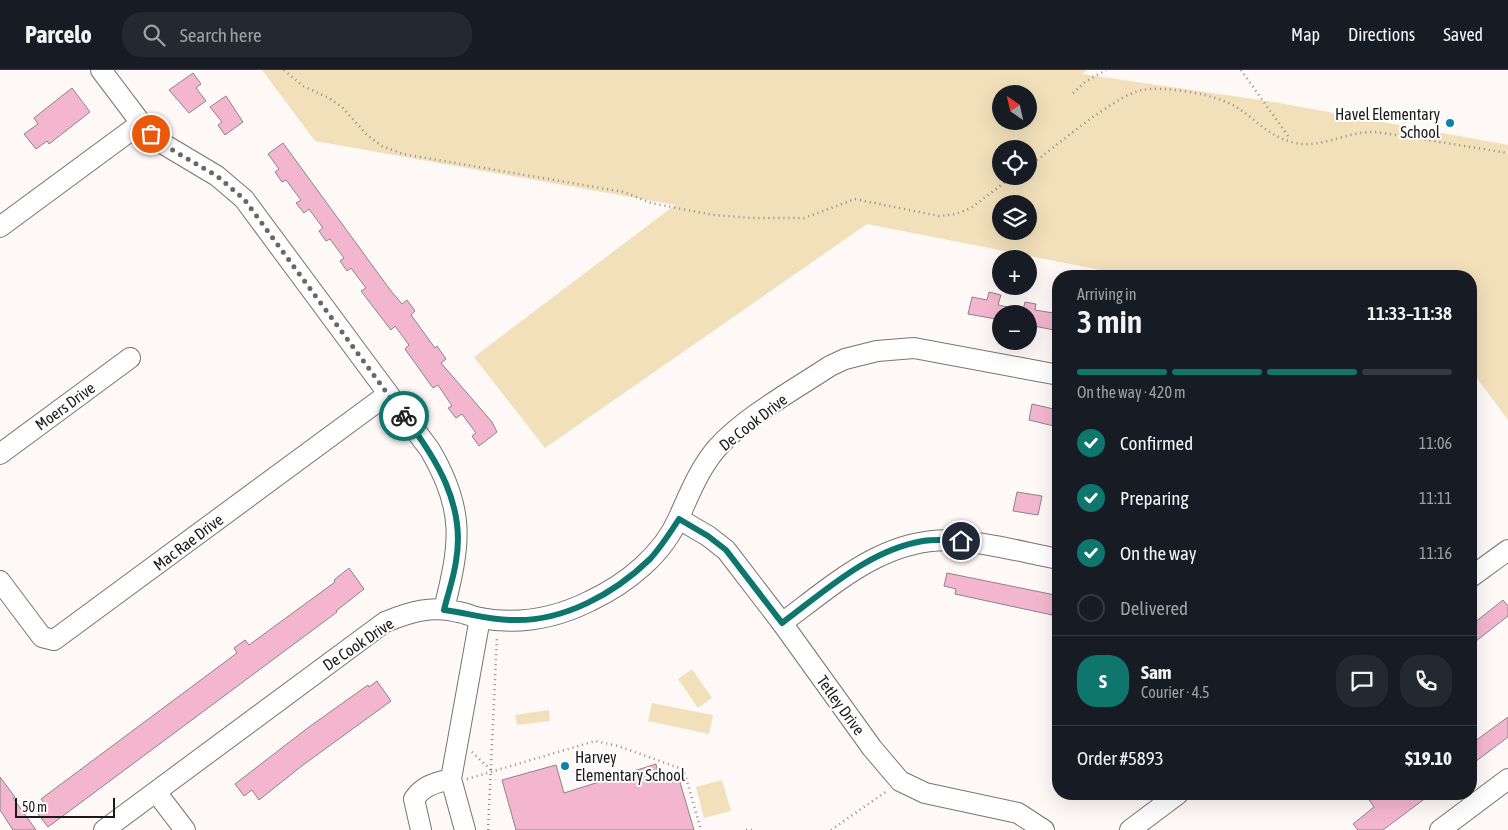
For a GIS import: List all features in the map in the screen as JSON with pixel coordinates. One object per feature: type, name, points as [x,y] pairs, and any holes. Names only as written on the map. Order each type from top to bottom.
[{"type":"street","points":[[102,70],[141,123],[160,142],[211,172],[244,199],[430,450],[451,495],[457,523],[457,560],[444,610]]},
{"type":"street","points":[[0,227],[141,123]]},
{"type":"street","name":"De Cook Drive","points":[[104,830],[385,622],[424,609],[444,610],[480,618],[540,619],[566,612],[590,601],[624,581],[649,560],[679,519],[696,479],[717,448],[730,436],[783,397],[844,359],[877,350],[914,348],[1052,373]]},
{"type":"street","name":"Moers Drive","points":[[0,454],[130,358]]},
{"type":"street","name":"Mac Rae Drive","points":[[0,581],[42,637],[54,640],[388,394]]},
{"type":"street","name":"Tetley Drive","points":[[679,519],[708,536],[726,550],[782,623],[872,748],[900,781],[926,793],[1018,813],[1044,830]]},
{"type":"street","points":[[782,623],[869,561],[906,545],[925,541],[961,541],[1052,558]]},
{"type":"street","points":[[1477,566],[1508,550]]},
{"type":"street","points":[[465,830],[457,779],[480,618]]},
{"type":"street","points":[[421,830],[414,800],[420,790],[429,784],[457,779]]},
{"type":"street","points":[[1440,830],[1508,779]]},
{"type":"street","points":[[156,792],[185,830]]},
{"type":"street","points":[[1130,830],[1170,800]]},
{"type":"path","points":[[284,70],[303,86],[329,98],[342,108],[367,135],[382,146],[403,154],[624,192],[651,204],[713,215],[786,219],[804,218],[855,200],[939,216],[956,214],[971,208],[1002,185]]},
{"type":"path","points":[[1073,93],[1085,82],[1106,70]]},
{"type":"path","points":[[1241,70],[1288,136]]},
{"type":"path","points":[[1037,160],[1120,99],[1141,90],[1156,89],[1175,90],[1224,101],[1236,107],[1276,137],[1297,144],[1314,143],[1364,131],[1508,153]]},
{"type":"path","points":[[488,830],[497,634]]},
{"type":"path","points":[[457,779],[492,771],[594,741],[618,746],[682,769],[701,830]]},
{"type":"path","points":[[467,747],[492,771]]},
{"type":"path","points":[[831,830],[900,781]]},
{"type":"path","points":[[746,830],[753,830]]},
{"type":"shaded area","points":[[262,70],[1087,70],[1082,74],[1274,102],[1508,145],[1508,420],[1477,378],[1477,270],[1101,270],[1037,257],[1037,250],[999,250],[867,224],[545,448],[474,357],[675,205],[315,141]]},
{"type":"shaded area","points":[[692,669],[712,698],[698,708],[678,679]]},
{"type":"shaded area","points":[[652,703],[713,715],[709,734],[648,721]]},
{"type":"shaded area","points":[[549,710],[550,721],[517,725],[515,715]]},
{"type":"shaded area","points":[[722,780],[731,811],[704,818],[696,787]]},
{"type":"building","points":[[193,73],[201,84],[196,88],[206,101],[189,113],[169,90]]},
{"type":"building","points":[[72,88],[90,112],[49,144],[47,141],[36,149],[24,134],[38,124],[34,118]]},
{"type":"building","points":[[226,96],[243,122],[225,135],[218,125],[222,122],[210,107]]},
{"type":"building","points":[[283,143],[391,291],[402,304],[407,300],[415,311],[411,315],[435,348],[437,346],[446,359],[441,363],[492,422],[497,432],[479,446],[472,436],[476,433],[462,414],[456,418],[448,408],[452,406],[438,385],[433,388],[405,349],[409,345],[395,326],[391,330],[361,291],[366,288],[351,268],[347,271],[340,261],[344,258],[330,239],[326,241],[319,231],[323,228],[309,209],[304,213],[296,203],[301,200],[286,180],[282,182],[275,172],[279,169],[268,154]]},
{"type":"building","points":[[989,292],[992,293],[992,295],[1001,295],[998,305],[992,305],[992,318],[968,314],[972,297],[987,300]]},
{"type":"building","points":[[1025,302],[1036,305],[1024,305]]},
{"type":"building","points":[[1037,310],[1052,313],[1052,330],[1037,327]]},
{"type":"building","points":[[1032,404],[1052,409],[1052,426],[1029,420]]},
{"type":"building","points":[[1017,492],[1042,496],[1038,515],[1013,511]]},
{"type":"building","points":[[349,568],[364,589],[337,612],[48,827],[38,814],[48,808],[41,799],[237,653],[234,648],[245,640],[249,645],[335,582],[334,580]]},
{"type":"building","points":[[947,573],[1052,594],[1052,615],[955,594],[956,589],[944,586]]},
{"type":"building","points":[[1503,600],[1508,606],[1508,616],[1477,640],[1477,621]]},
{"type":"building","points":[[377,681],[391,701],[303,765],[259,800],[252,790],[244,796],[235,784],[309,727],[368,685],[369,687]]},
{"type":"building","points":[[1508,717],[1508,737],[1477,760],[1477,740]]},
{"type":"building","points":[[656,764],[659,777],[677,772],[694,830],[516,830],[502,780],[556,765],[564,793]]},
{"type":"building","points":[[0,777],[36,830],[13,830],[0,810]]},
{"type":"building","points":[[1369,800],[1423,800],[1383,830],[1358,830],[1353,824],[1374,807]]},
{"type":"way so far","points":[[151,134],[169,148],[217,176],[244,199],[404,416]]},
{"type":"place","name":"Havel Elementary School","points":[[1450,123]]},
{"type":"place","name":"Harvey Elementary School","points":[[565,766]]},
{"type":"route","points":[[404,416],[430,450],[454,505],[457,523],[457,560],[444,610],[457,611],[480,618],[514,620],[540,619],[566,612],[609,591],[624,581],[659,549],[679,519],[718,542],[726,550],[782,623],[846,576],[869,561],[888,552],[906,545],[925,541],[961,541]]}]
